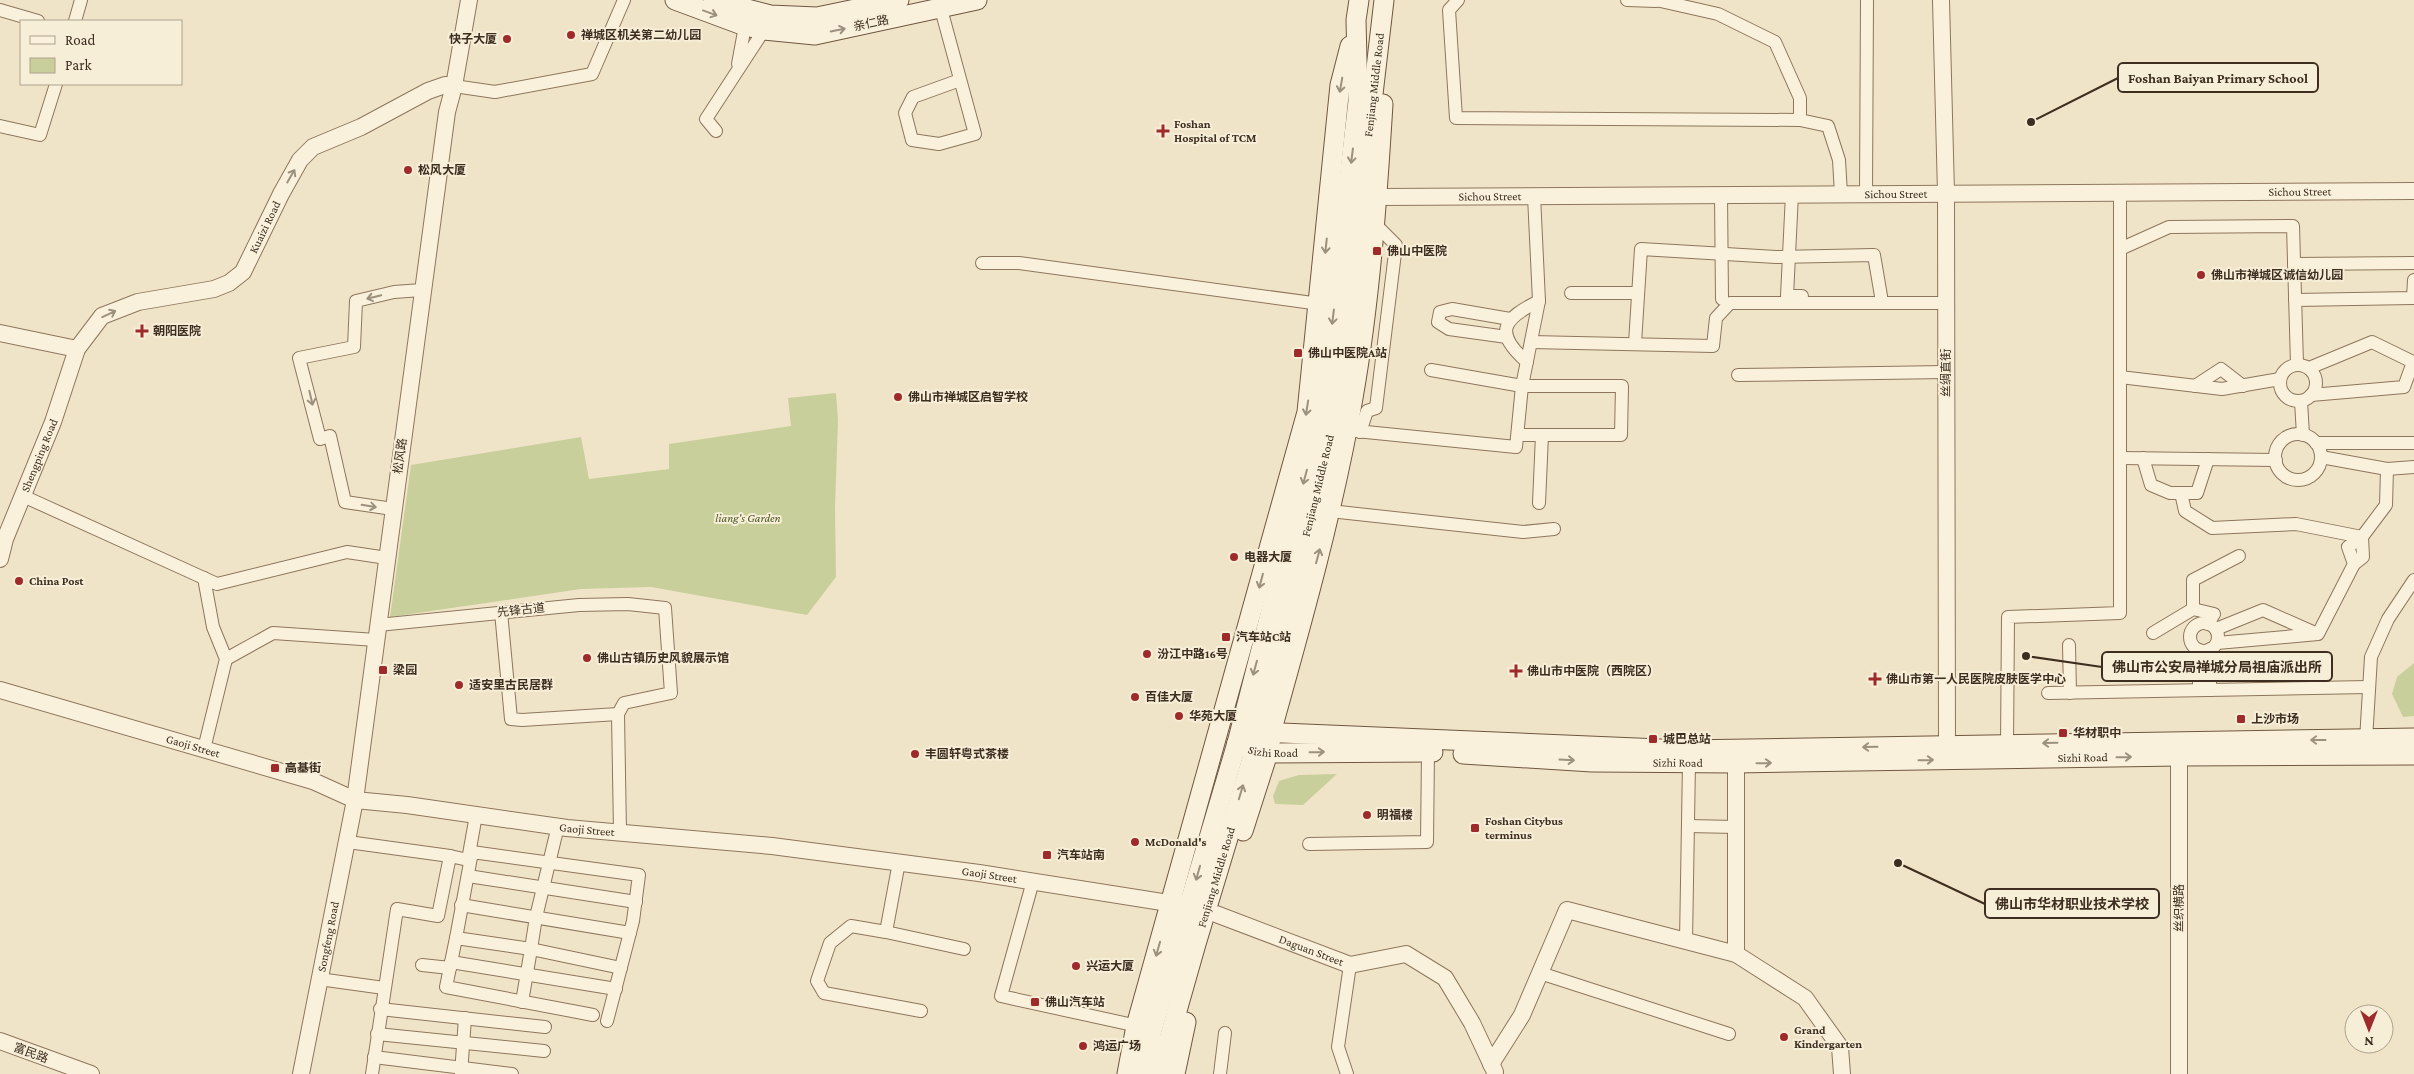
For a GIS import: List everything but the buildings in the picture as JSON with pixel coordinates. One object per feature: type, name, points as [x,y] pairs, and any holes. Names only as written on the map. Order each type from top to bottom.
[{"type":"main road","points":[[674,0],[758,14]]},
{"type":"main road","points":[[713,0],[758,14]]},
{"type":"main road","name":"亲仁路","points":[[758,14],[817,17],[899,0]]},
{"type":"main road","name":"亲仁路","points":[[758,14],[815,35],[977,0]]},
{"type":"main road","name":"Fenjiang Middle Road","points":[[1180,905],[1236,743],[1322,412],[1358,101],[1356,20],[1359,0]]},
{"type":"main road","name":"Fenjiang Middle Road","points":[[1160,1074],[1196,944],[1261,752],[1336,411],[1384,0]]},
{"type":"main road","points":[[1127,1074],[1144,1028],[1180,905],[1307,412],[1320,304],[1340,85],[1356,20]]},
{"type":"main road","points":[[1267,726],[1353,431],[1354,388],[1378,198],[1384,102],[1378,51]]},
{"type":"main road","name":"Sizhi Road","points":[[1236,743],[1267,726],[1490,733],[1511,744],[1684,750],[2007,745],[2179,748],[2369,747],[2414,753]]},
{"type":"main road","points":[[2369,747],[2414,738]]},
{"type":"main road","name":"Sizhi Road","points":[[1236,743],[1261,752],[1428,752],[1592,762],[1689,763],[2179,748]]},
{"type":"main road","points":[[2369,747],[2414,768]]},
{"type":"main road","points":[[1175,1074],[1182,1038],[1261,752]]},
{"type":"main road","points":[[1143,1074],[1144,1028]]},
{"type":"street","points":[[74,20],[82,0]]},
{"type":"street","points":[[450,86],[457,0]]},
{"type":"street","points":[[450,86],[469,0]]},
{"type":"street","points":[[450,86],[495,92],[592,74],[624,0]]},
{"type":"street","points":[[1458,0],[1449,10],[1456,118],[1800,120],[1828,126],[1839,160],[1841,194]]},
{"type":"street","points":[[1627,0],[1656,0],[1718,14],[1775,42],[1800,98],[1800,120]]},
{"type":"street","points":[[1866,193],[1867,0]]},
{"type":"street","name":"丝绸直街","points":[[1941,0],[1946,193],[1947,746]]},
{"type":"street","points":[[941,9],[975,134],[939,144],[912,140],[906,113],[913,97],[960,80]]},
{"type":"street","points":[[0,10],[35,20]]},
{"type":"street","points":[[716,130],[706,119],[738,69],[758,14]]},
{"type":"street","points":[[738,69],[758,14]]},
{"type":"street","points":[[0,126],[40,135],[56,85]]},
{"type":"street","name":"松风路","points":[[354,800],[450,86]]},
{"type":"street","name":"Kuaizi Road","points":[[77,349],[102,316],[138,302],[214,289],[229,283],[243,272],[281,194],[300,160],[313,147],[361,127],[428,91],[450,86]]},
{"type":"street","name":"Sichou Street","points":[[1378,198],[1866,193],[2414,191]]},
{"type":"street","points":[[2007,745],[2008,617],[2120,613],[2120,192]]},
{"type":"street","points":[[1721,194],[1720,254],[1722,299]]},
{"type":"street","points":[[1792,194],[1787,296],[1914,297]]},
{"type":"street","points":[[1353,431],[1516,447],[1522,386],[1539,301],[1534,196]]},
{"type":"street","points":[[2120,249],[2169,227],[2293,226],[2295,300],[2303,366],[2316,378],[2315,390],[2306,398],[2303,435]]},
{"type":"street","points":[[1635,343],[1641,249],[1788,257],[1874,255],[1881,296]]},
{"type":"street","points":[[982,263],[1019,263],[1320,304]]},
{"type":"street","points":[[2294,264],[2414,263]]},
{"type":"street","points":[[2295,300],[2414,298],[2414,280]]},
{"type":"street","points":[[393,509],[345,502],[330,436],[320,439],[299,358],[354,347],[356,301],[394,292],[422,290]]},
{"type":"street","points":[[1571,293],[1638,293]]},
{"type":"street","points":[[1527,362],[1511,347],[1507,337],[1510,319],[1518,312],[1539,301]]},
{"type":"street","points":[[1531,342],[1713,346],[1716,318],[1730,303],[1946,303]]},
{"type":"street","points":[[1507,337],[1449,329],[1438,322],[1440,312],[1452,309],[1510,319]]},
{"type":"street","points":[[0,333],[77,349]]},
{"type":"street","points":[[2372,342],[2414,362],[2404,388],[2289,399],[2281,390],[2280,379],[2286,369],[2303,366],[2372,342]]},
{"type":"street","name":"Shengping Road","points":[[0,559],[5,539],[53,422],[77,349]]},
{"type":"street","points":[[2195,386],[2221,369],[2243,386]]},
{"type":"street","points":[[1431,370],[1522,386],[1622,386],[1621,435],[1518,435]]},
{"type":"street","points":[[1738,375],[1946,372]]},
{"type":"street","points":[[2120,377],[2222,389],[2280,379]]},
{"type":"street","points":[[1539,503],[1542,435]]},
{"type":"street","points":[[2316,443],[2321,457],[2316,472],[2303,480],[2288,478],[2282,473],[2276,460],[2276,453],[2283,441],[2289,437],[2303,435],[2316,443],[2414,443]]},
{"type":"street","points":[[2321,457],[2387,469],[2414,467]]},
{"type":"street","points":[[2120,458],[2276,460]]},
{"type":"street","points":[[2143,458],[2150,485],[2170,493],[2197,493],[2208,459]]},
{"type":"street","points":[[2318,634],[2354,564],[2348,547],[2362,537],[2386,505],[2387,469]]},
{"type":"street","points":[[2181,493],[2185,512],[2212,528],[2296,524],[2362,537]]},
{"type":"street","points":[[23,496],[217,584],[348,552],[386,558]]},
{"type":"street","points":[[1330,510],[1523,532],[1554,529]]},
{"type":"street","points":[[2192,609],[2192,580],[2239,556]]},
{"type":"street","points":[[204,578],[212,627],[226,659],[204,750]]},
{"type":"street","points":[[2369,747],[2368,687],[2371,657],[2388,619],[2414,580]]},
{"type":"street","name":"先锋古道","points":[[226,659],[273,632],[377,632],[501,612],[589,604],[628,604],[665,608],[671,693],[624,703],[618,714]]},
{"type":"street","points":[[2153,633],[2192,609],[2214,614],[2205,690]]},
{"type":"street","points":[[2263,610],[2318,634],[2209,647],[2192,644],[2192,630],[2199,624],[2212,626],[2263,610]]},
{"type":"street","points":[[501,612],[512,719],[618,714],[620,832]]},
{"type":"street","points":[[2069,645],[2070,693]]},
{"type":"street","points":[[2048,693],[2368,687]]},
{"type":"street","name":"Gaoji Street","points":[[0,690],[313,781],[354,800],[407,805],[558,826],[772,846],[899,862],[1033,880],[1180,905]]},
{"type":"street","name":"丝织横路","points":[[2179,748],[2179,1074]]},
{"type":"street","points":[[1309,844],[1427,842],[1428,752]]},
{"type":"street","points":[[1686,941],[1689,763]]},
{"type":"street","points":[[1736,763],[1736,954]]},
{"type":"street","name":"Songfeng Road","points":[[301,1074],[348,842],[354,800]]},
{"type":"street","points":[[348,842],[468,860],[476,814]]},
{"type":"street","points":[[522,1002],[536,917],[558,826]]},
{"type":"street","points":[[1688,826],[1736,827]]},
{"type":"street","points":[[593,1015],[446,987],[472,852],[640,875],[630,933],[607,1021]]},
{"type":"street","points":[[372,1074],[380,1009],[397,909],[438,916],[450,856]]},
{"type":"street","points":[[886,932],[899,862]]},
{"type":"street","points":[[468,876],[636,902]]},
{"type":"street","points":[[1033,880],[1001,996],[1144,1028]]},
{"type":"street","points":[[461,905],[630,933]]},
{"type":"street","points":[[1493,1069],[1522,1015],[1567,910],[1736,954],[1805,998],[1840,1048],[1842,1074]]},
{"type":"street","name":"Daguan Street","points":[[1216,914],[1350,965],[1406,954],[1445,978],[1472,1023],[1493,1069]]},
{"type":"street","points":[[921,1011],[824,993],[817,982],[830,943],[851,926],[964,949]]},
{"type":"street","points":[[456,938],[530,949],[621,968]]},
{"type":"street","points":[[422,965],[451,965],[526,974],[616,989]]},
{"type":"street","points":[[1347,1074],[1338,1047],[1350,965]]},
{"type":"street","points":[[1540,974],[1729,1034]]},
{"type":"street","points":[[319,978],[384,988]]},
{"type":"street","points":[[380,1009],[545,1027]]},
{"type":"street","points":[[461,1070],[465,1018]]},
{"type":"street","points":[[1220,1074],[1225,1033]]},
{"type":"street","points":[[377,1034],[544,1051]]},
{"type":"street","name":"富民路","points":[[0,1041],[91,1074]]},
{"type":"street","points":[[374,1057],[461,1070],[512,1074]]},
{"type":"green space","name":"liang's Garden","points":[[836,393],[838,420],[835,508],[836,577],[807,615],[651,587],[581,589],[390,617],[411,465],[581,437],[589,479],[669,469],[669,444],[791,426],[788,398]]},
{"type":"green space","points":[[2414,663],[2414,716],[2403,717],[2392,694],[2397,677]]},
{"type":"green space","points":[[1337,774],[1303,805],[1275,804],[1273,796],[1279,781],[1299,775]]},
{"type":"place","name":"禅城区机关第二幼儿园","points":[[571,35]]},
{"type":"place","name":"快子大厦","points":[[507,39]]},
{"type":"place","name":"Foshan Baiyan Primary School","points":[[2031,122]]},
{"type":"place","name":"Foshan Hospital of TCM","points":[[1163,131]]},
{"type":"place","name":"松风大厦","points":[[408,170]]},
{"type":"place","name":"佛山中医院","points":[[1377,251]]},
{"type":"place","name":"佛山市禅城区诚信幼儿园","points":[[2201,275]]},
{"type":"place","name":"朝阳医院","points":[[142,331]]},
{"type":"place","name":"佛山中医院A站","points":[[1298,353]]},
{"type":"place","name":"佛山市禅城区启智学校","points":[[898,397]]},
{"type":"place","name":"电器大厦","points":[[1234,557]]},
{"type":"place","name":"China Post","points":[[19,581]]},
{"type":"place","name":"汽车站C站","points":[[1226,637]]},
{"type":"place","name":"汾江中路16号","points":[[1147,654]]},
{"type":"place","name":"佛山市公安局禅城分局祖庙派出所","points":[[2026,656]]},
{"type":"place","name":"佛山古镇历史风貌展示馆","points":[[587,658]]},
{"type":"place","name":"梁园","points":[[383,670]]},
{"type":"place","name":"佛山市中医院（西院区）","points":[[1516,671]]},
{"type":"place","name":"佛山市第一人民医院皮肤医学中心","points":[[1875,679]]},
{"type":"place","name":"适安里古民居群","points":[[459,685]]},
{"type":"place","name":"百佳大厦","points":[[1135,697]]},
{"type":"place","name":"华苑大厦","points":[[1179,716]]},
{"type":"place","name":"上沙市场","points":[[2241,719]]},
{"type":"place","name":"华材职中","points":[[2063,733]]},
{"type":"place","name":"城巴总站","points":[[1653,739]]},
{"type":"place","name":"丰圆轩粤式茶楼","points":[[915,754]]},
{"type":"place","name":"高基街","points":[[275,768]]},
{"type":"place","name":"明福楼","points":[[1367,815]]},
{"type":"place","name":"Foshan Citybus terminus","points":[[1475,828]]},
{"type":"place","name":"McDonald's","points":[[1135,842]]},
{"type":"place","name":"汽车站南","points":[[1047,855]]},
{"type":"place","name":"佛山市华材职业技术学校","points":[[1898,863]]},
{"type":"place","name":"兴运大厦","points":[[1076,966]]},
{"type":"place","name":"佛山汽车站","points":[[1035,1002]]},
{"type":"place","name":"Grand Kindergarten","points":[[1784,1037]]},
{"type":"place","name":"鸿运广场","points":[[1083,1046]]}]
